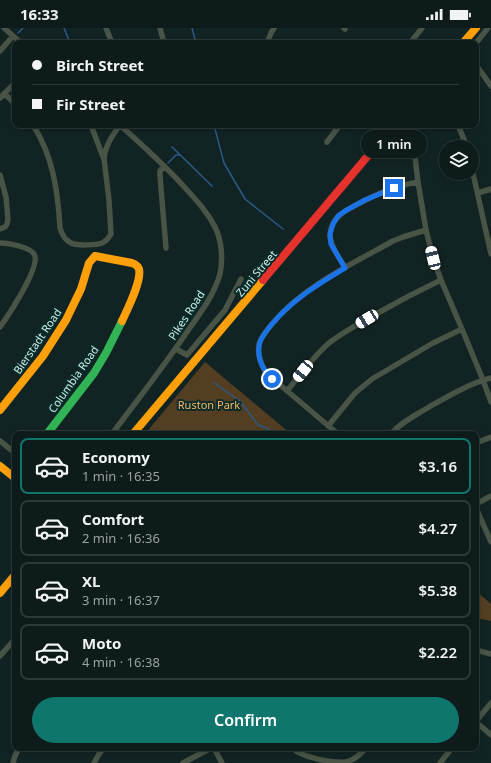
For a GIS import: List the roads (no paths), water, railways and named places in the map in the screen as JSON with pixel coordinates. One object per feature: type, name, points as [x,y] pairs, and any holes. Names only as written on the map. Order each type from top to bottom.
[{"type":"street","points":[[4,28],[18,40]]},
{"type":"street","points":[[106,28],[111,40]]},
{"type":"street","points":[[160,28],[163,40]]},
{"type":"street","points":[[412,40],[422,28]]},
{"type":"street","points":[[466,40],[476,28]]},
{"type":"street","points":[[478,40],[488,28]]},
{"type":"street","points":[[268,40],[272,29]]},
{"type":"street","points":[[0,51],[13,36]]},
{"type":"street","points":[[479,69],[491,86]]},
{"type":"street","points":[[12,85],[2,96],[12,102]]},
{"type":"street","points":[[35,128],[45,147],[52,168],[57,195],[61,233],[66,240],[73,244],[98,244],[106,241],[111,234],[104,153],[108,143],[118,128]]},
{"type":"street","points":[[92,128],[104,159]]},
{"type":"street","name":"Pikes Road","points":[[114,431],[176,349],[207,302],[220,273],[222,262],[220,241],[204,209],[175,177],[123,128]]},
{"type":"street","points":[[327,142],[338,128]]},
{"type":"street","name":"Zuni Street","points":[[136,431],[391,128]]},
{"type":"street","points":[[459,128],[464,140]]},
{"type":"street","points":[[408,142],[415,157],[426,230],[440,280],[484,380],[491,402]]},
{"type":"street","points":[[164,166],[160,171],[160,176],[166,248]]},
{"type":"street","points":[[0,174],[6,197],[8,219],[5,227],[0,229]]},
{"type":"street","points":[[475,180],[491,254]]},
{"type":"street","points":[[345,268],[330,239],[331,227],[338,216],[384,191],[403,184],[418,182]]},
{"type":"street","points":[[478,193],[491,189]]},
{"type":"street","points":[[334,431],[266,373],[259,358],[260,343],[262,338],[288,307],[299,297],[317,285],[393,242],[403,237],[426,230]]},
{"type":"street","points":[[0,243],[28,248],[36,256],[36,262],[33,270],[20,296],[0,327]]},
{"type":"street","name":"Bierstadt Road","points":[[0,410],[42,356],[66,320],[81,289],[90,260],[95,256],[117,260]]},
{"type":"street","name":"Columbia Road","points":[[49,431],[95,372],[130,304],[138,282],[139,269],[132,263],[117,260]]},
{"type":"street","points":[[176,349],[187,355],[225,310],[241,279]]},
{"type":"street","points":[[287,391],[328,344],[336,338],[415,292],[440,280]]},
{"type":"street","points":[[328,426],[355,393],[372,378],[433,343],[462,329]]},
{"type":"street","points":[[394,431],[401,424],[452,394],[470,385],[491,378]]},
{"type":"street","points":[[479,442],[491,437]]},
{"type":"street","points":[[0,441],[12,451]]},
{"type":"street","points":[[0,466],[12,476]]},
{"type":"street","points":[[479,502],[491,496]]},
{"type":"street","points":[[479,515],[491,542]]},
{"type":"street","points":[[0,593],[12,579]]},
{"type":"street","points":[[0,656],[12,642]]},
{"type":"street","points":[[479,651],[491,654]]},
{"type":"street","points":[[479,717],[491,703]]},
{"type":"street","points":[[479,724],[491,735]]},
{"type":"street","points":[[13,763],[18,751]]},
{"type":"street","points":[[94,763],[102,751]]},
{"type":"street","points":[[183,763],[205,751]]},
{"type":"street","points":[[216,751],[222,763]]},
{"type":"street","points":[[296,751],[300,754],[330,762],[345,762],[359,756],[363,751]]},
{"type":"street","points":[[440,763],[450,751]]},
{"type":"waterway","points":[[18,33],[23,28]]},
{"type":"waterway","points":[[64,28],[69,40]]},
{"type":"waterway","points":[[192,28],[195,40]]},
{"type":"waterway","points":[[215,128],[224,163],[245,199],[283,229]]},
{"type":"waterway","points":[[172,147],[212,186]]},
{"type":"waterway","points":[[168,163],[176,155],[179,155]]},
{"type":"waterway","points":[[214,383],[240,401],[258,425],[269,429],[270,431]]},
{"type":"park label","name":"Ruston Park","points":[[209,404]]}]
